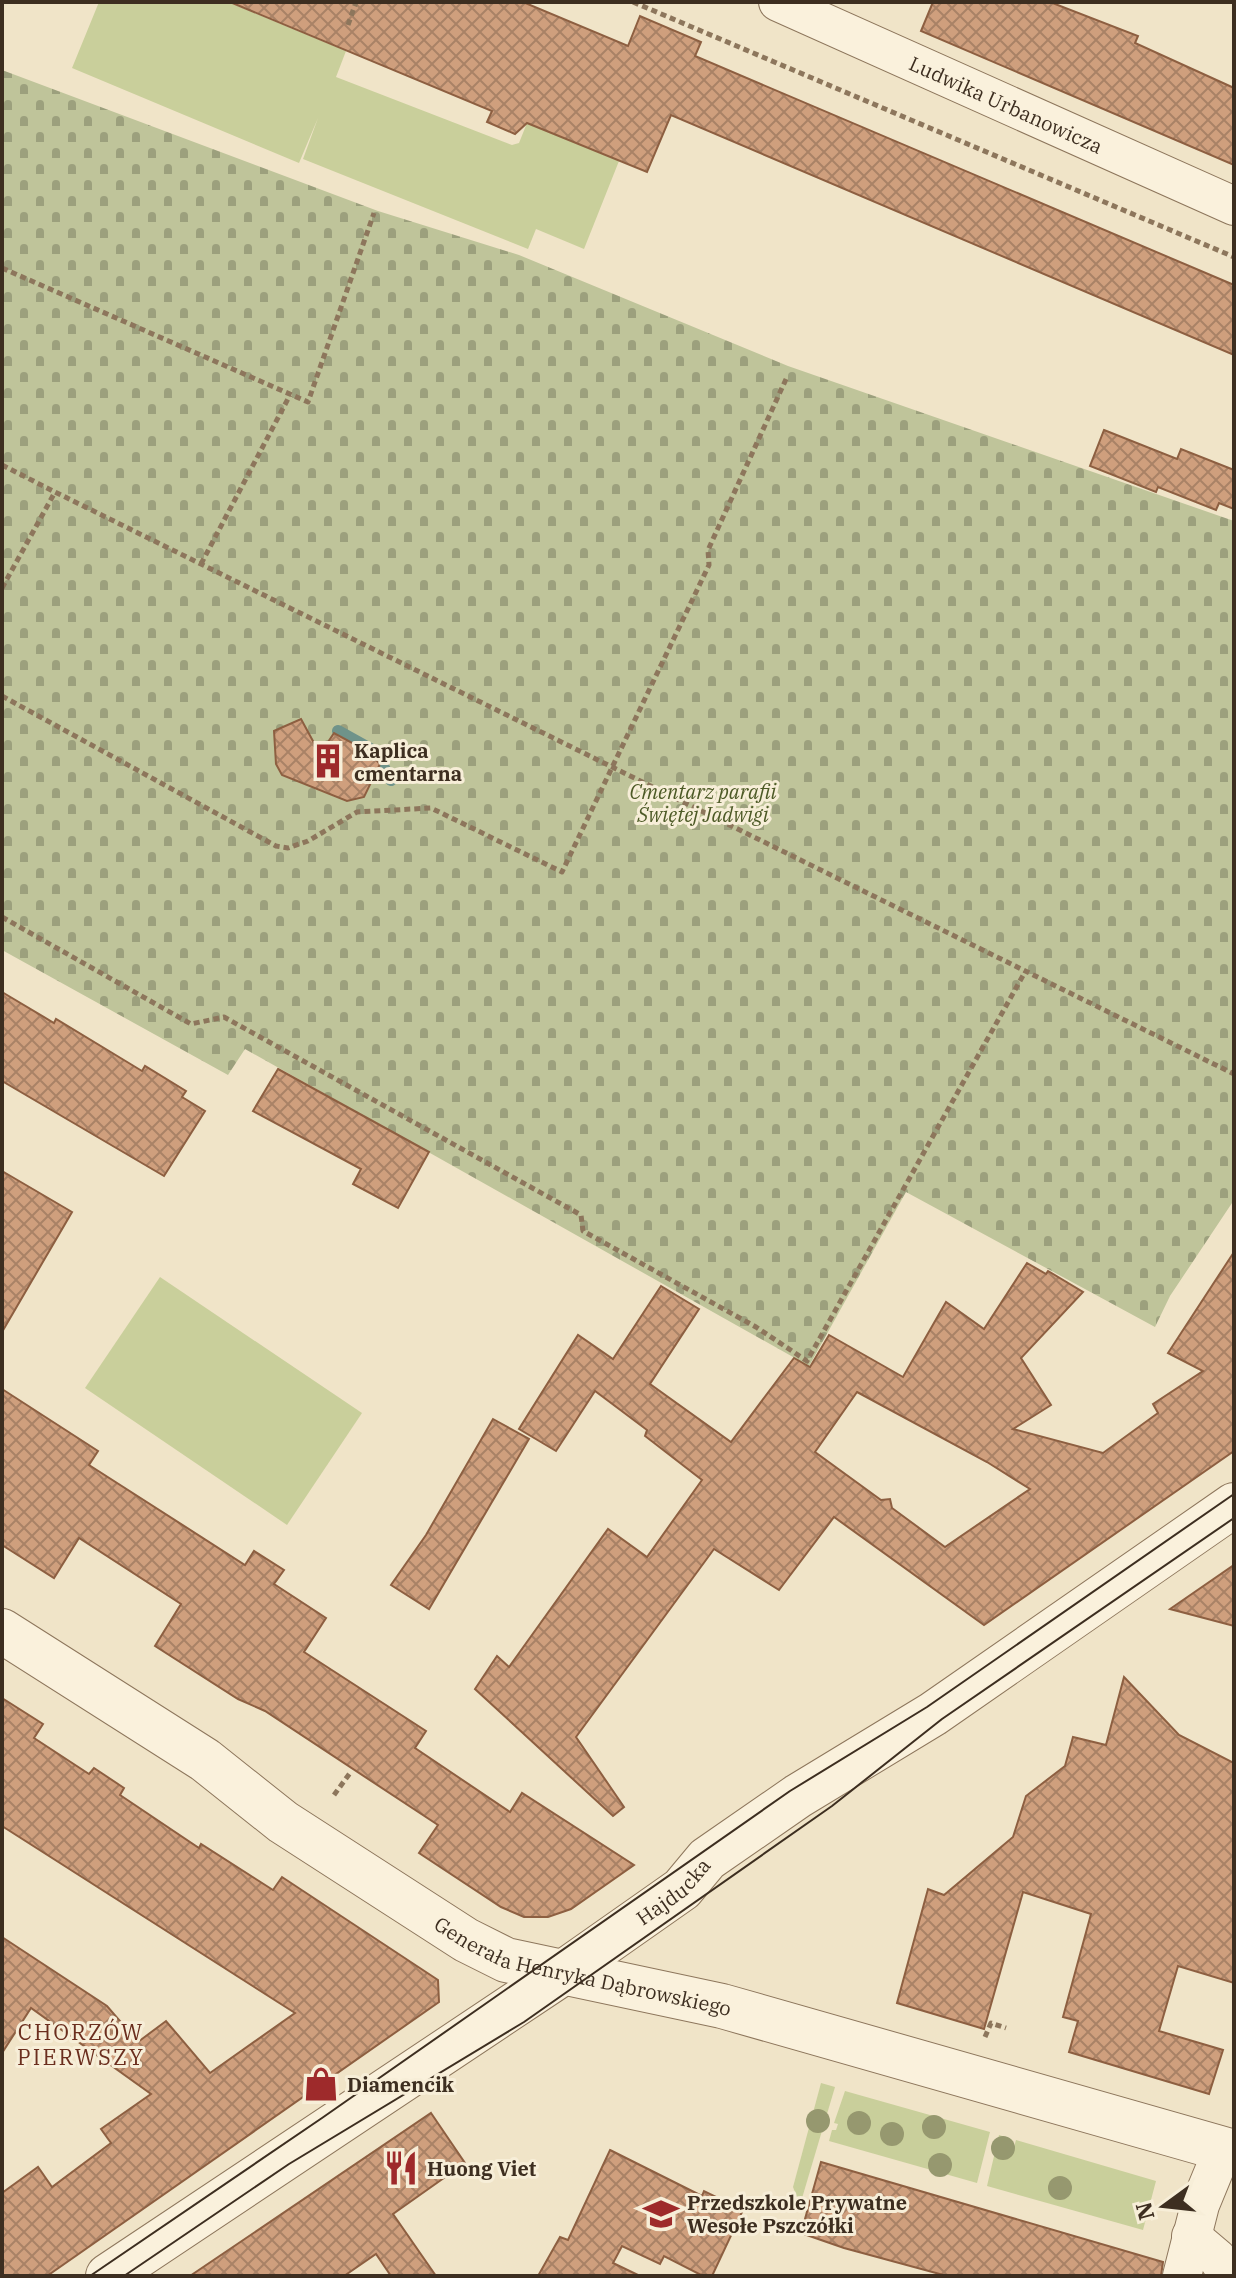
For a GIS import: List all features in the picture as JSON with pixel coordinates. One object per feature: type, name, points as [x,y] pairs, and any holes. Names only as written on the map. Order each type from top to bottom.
[{"type":"street","name":"Ludwika Urbanowicza","points":[[778,2],[1234,206]]},
{"type":"street","name":"Hajducka","points":[[108,2276],[561,1974],[682,1889],[720,1850],[808,1790],[933,1714],[1234,1505]]},
{"type":"street","name":"Generała Henryka Dąbrowskiego","points":[[2,1631],[205,1760],[283,1822],[466,1940],[506,1960],[722,2006],[1229,2151]]},
{"type":"street","points":[[1182,2276],[1191,2236],[1229,2151]]},
{"type":"street","points":[[1191,2236],[1217,2258],[1229,2276]]},
{"type":"path","points":[[348,25],[356,2]]},
{"type":"path","points":[[633,2],[1234,257]]},
{"type":"path","points":[[2,268],[308,402],[374,213]]},
{"type":"path","points":[[2,696],[265,842],[288,848],[308,841],[357,812],[431,808],[562,872],[614,769],[709,565],[708,550],[787,377]]},
{"type":"path","points":[[201,564],[290,395]]},
{"type":"path","points":[[2,465],[1234,1074]]},
{"type":"path","points":[[2,588],[55,492]]},
{"type":"path","points":[[2,917],[191,1024],[224,1017],[581,1215],[583,1231],[756,1327],[807,1361],[1025,972]]},
{"type":"path","points":[[334,1795],[350,1773]]},
{"type":"path","points":[[988,2027],[991,2023],[1006,2028]]},
{"type":"green space","points":[[99,2],[228,2],[346,51],[336,77],[512,145],[519,143],[527,123],[619,161],[584,249],[536,229],[528,249],[303,159],[318,118],[299,163],[72,68]]},
{"type":"green space","name":"Cmentarz parafii Świętej Jadwigi","points":[[2,70],[378,211],[519,255],[788,366],[1234,521],[1234,1200],[1170,1296],[1155,1327],[906,1192],[809,1366],[245,1049],[228,1075],[2,950]]},
{"type":"green space","points":[[160,1277],[362,1413],[287,1525],[85,1388]]},
{"type":"green space","points":[[821,2083],[835,2087],[800,2205],[793,2187]]},
{"type":"green space","points":[[845,2091],[990,2132],[977,2183],[829,2141],[832,2130],[836,2130],[838,2124],[834,2123]]},
{"type":"green space","points":[[999,2135],[1009,2138],[1007,2145],[1014,2147],[1016,2140],[1156,2181],[1143,2230],[987,2186]]},
{"type":"building","points":[[230,2],[523,2],[628,46],[640,16],[701,42],[695,56],[1234,285],[1234,355],[671,115],[647,172],[527,123],[515,134],[487,122],[492,111]]},
{"type":"building","points":[[933,2],[1050,2],[1138,36],[1135,43],[1234,88],[1234,165],[921,31]]},
{"type":"building","points":[[1104,430],[1177,459],[1181,449],[1234,470],[1234,509],[1219,503],[1216,510],[1158,487],[1156,492],[1090,466]]},
{"type":"building","name":"Kaplica cmentarna","points":[[301,719],[320,754],[334,733],[369,752],[380,764],[364,797],[347,801],[282,775],[276,764],[274,731]]},
{"type":"building","points":[[2,992],[54,1023],[56,1019],[142,1071],[145,1066],[186,1091],[182,1097],[205,1111],[164,1176],[2,1081]]},
{"type":"building","points":[[278,1069],[429,1152],[398,1208],[353,1184],[361,1169],[253,1111]]},
{"type":"building","points":[[2,1171],[72,1212],[2,1332]]},
{"type":"building","points":[[1234,1252],[1234,1451],[984,1625],[834,1517],[779,1590],[714,1549],[576,1737],[624,1807],[613,1816],[475,1689],[497,1656],[509,1667],[608,1529],[647,1557],[702,1480],[645,1436],[647,1430],[595,1391],[556,1451],[519,1429],[578,1335],[613,1359],[661,1286],[699,1309],[650,1384],[731,1442],[794,1358],[810,1367],[829,1335],[903,1377],[946,1302],[984,1329],[1027,1263],[1046,1274],[1048,1271],[1083,1292],[1021,1358],[1051,1405],[1013,1429],[1103,1453],[1158,1413],[1153,1404],[1203,1371],[1168,1353]],"holes":[[[857,1392],[987,1462],[1030,1489],[945,1547],[892,1508],[890,1499],[881,1500],[815,1452]]]},
{"type":"building","points":[[2,1389],[98,1451],[89,1465],[245,1565],[254,1551],[284,1570],[274,1584],[326,1618],[304,1652],[426,1731],[415,1748],[510,1812],[522,1793],[634,1865],[571,1909],[548,1917],[524,1917],[501,1907],[419,1853],[438,1825],[265,1711],[238,1699],[155,1646],[181,1604],[79,1538],[54,1578],[2,1545]]},
{"type":"building","points":[[493,1419],[529,1439],[429,1609],[391,1585],[426,1535]]},
{"type":"building","points":[[1234,1565],[1234,1626],[1170,1609]]},
{"type":"building","points":[[1124,1677],[1179,1735],[1234,1763],[1234,1983],[1178,1966],[1159,2031],[1223,2050],[1209,2094],[1069,2052],[1078,2021],[1063,2017],[1091,1914],[1023,1892],[984,2029],[897,2003],[928,1889],[944,1895],[1013,1837],[1026,1796],[1065,1766],[1073,1737],[1106,1745]]},
{"type":"building","points":[[2,1698],[43,1724],[34,1738],[89,1774],[94,1768],[124,1788],[120,1795],[199,1848],[201,1844],[273,1890],[282,1877],[438,1980],[439,2002],[47,2276],[2,2276],[2,2193],[38,2167],[52,2187],[111,2143],[101,2129],[151,2094],[31,2008],[2,2053],[2,1937],[107,2006],[138,2042],[166,2021],[210,2073],[295,2013],[2,1826]]},
{"type":"building","points":[[431,2113],[465,2163],[393,2214],[436,2276],[391,2276],[376,2254],[344,2276],[190,2276]]},
{"type":"building","name":"Przedszkole Prywatne Wesołe Pszczółki","points":[[610,2150],[702,2196],[704,2191],[743,2210],[712,2276],[703,2276],[664,2256],[660,2264],[622,2246],[613,2263],[640,2276],[538,2276],[560,2237],[568,2240]]},
{"type":"building","points":[[821,2162],[1163,2262],[1161,2276],[947,2276],[844,2248],[801,2233]]},
{"type":"waterway","points":[[338,731],[374,751],[391,780]]},
{"type":"tram line","points":[[90,2276],[790,1791],[927,1707],[1234,1494]]},
{"type":"tram line","points":[[124,2276],[289,2164],[524,2022],[832,1806],[942,1719],[1234,1518]]},
{"type":"place","name":"Kaplica cmentarna","points":[[328,761]]},
{"type":"place","name":"Diamencik","points":[[321,2084]]},
{"type":"place","name":"Huong Viet","points":[[401,2168]]},
{"type":"place","name":"Przedszkole Prywatne Wesołe Pszczółki","points":[[661,2214]]},
{"type":"district","name":"CHORZÓW PIERWSZY","points":[[81,2044]]}]
